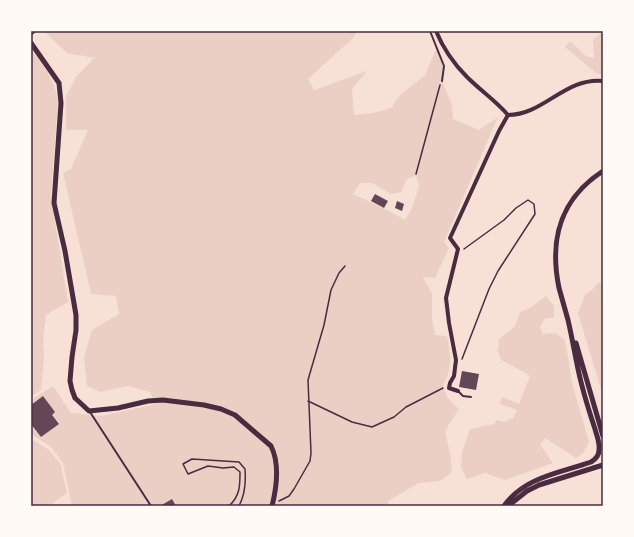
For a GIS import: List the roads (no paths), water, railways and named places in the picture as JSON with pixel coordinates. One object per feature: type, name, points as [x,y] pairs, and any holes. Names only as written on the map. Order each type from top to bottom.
[{"type":"street","points":[[436,31],[459,69],[508,115]]},
{"type":"street","points":[[31,43],[55,77],[61,90],[62,103],[54,203],[65,251],[76,315],[76,330],[70,381],[75,398],[89,411],[118,408],[148,401],[163,400],[204,405],[235,415],[271,446],[274,452],[277,475],[272,505]]},
{"type":"street","points":[[508,115],[522,114],[532,110],[575,85],[585,81],[603,81]]},
{"type":"street","points":[[458,391],[449,388],[454,376],[456,360],[448,323],[446,298],[458,250],[450,238],[508,115]]},
{"type":"street","points":[[504,506],[514,493],[533,481],[591,462],[599,454],[598,440],[581,382],[568,319],[559,287],[555,244],[558,230],[569,204],[583,187],[603,172]]},
{"type":"street","points":[[568,319],[603,436]]},
{"type":"street","points":[[508,506],[527,491],[539,485],[603,465]]},
{"type":"lane","points":[[430,31],[444,66],[442,81]]},
{"type":"lane","points":[[458,391],[463,396],[471,397]]},
{"type":"lane","points":[[89,411],[151,506]]}]
